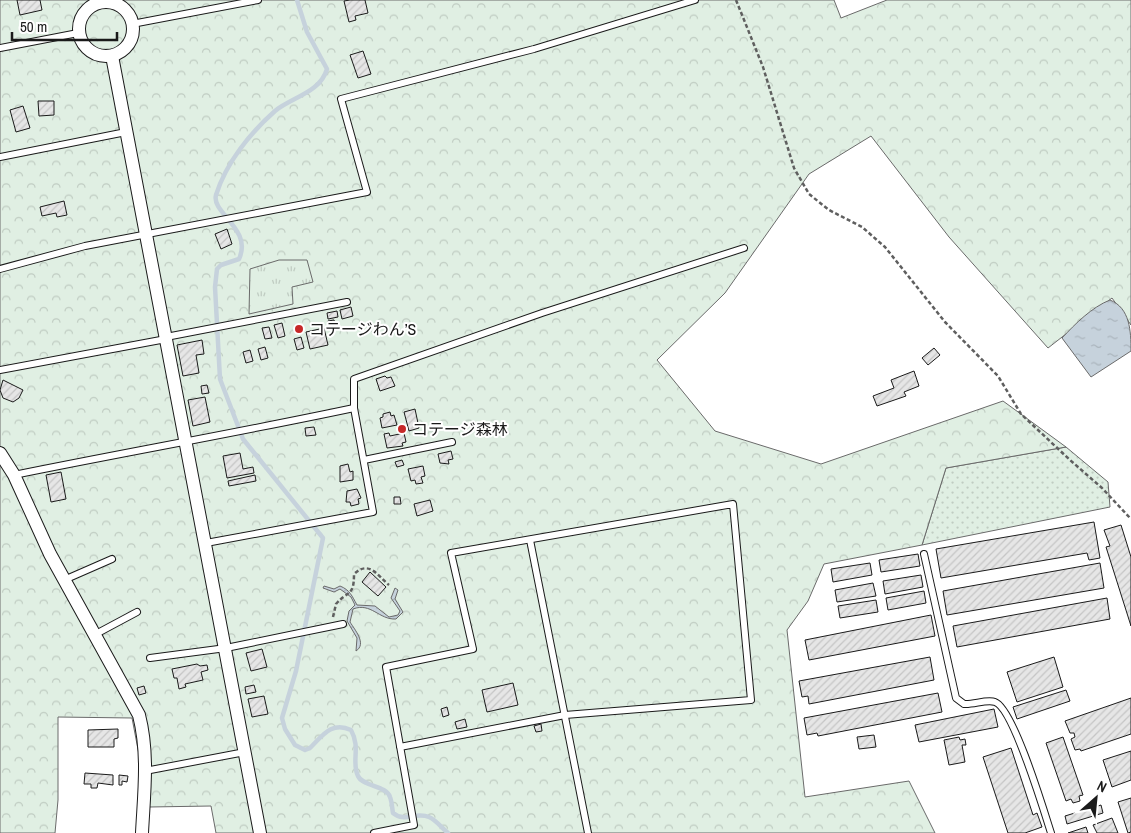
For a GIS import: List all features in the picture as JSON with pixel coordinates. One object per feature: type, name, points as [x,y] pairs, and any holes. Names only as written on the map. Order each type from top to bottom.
[{"type":"street","points":[[100,2],[116,4],[123,9],[132,24],[131,40],[126,47],[112,56],[94,54],[87,48],[78,33],[84,14],[100,2]]},
{"type":"street","points":[[112,56],[260,833]]},
{"type":"street","points":[[0,453],[14,475],[38,529],[64,580],[138,715],[144,736],[145,771],[142,833]]},
{"type":"lane","points":[[132,24],[258,0]]},
{"type":"lane","points":[[0,269],[84,246],[367,192],[341,100],[534,49],[695,0]]},
{"type":"lane","points":[[0,48],[78,33]]},
{"type":"lane","points":[[0,158],[126,132]]},
{"type":"lane","points":[[206,543],[373,512],[354,408],[354,379],[542,313],[744,248]]},
{"type":"lane","points":[[0,370],[347,302]]},
{"type":"lane","points":[[14,475],[354,408]]},
{"type":"lane","points":[[364,460],[452,442]]},
{"type":"lane","points":[[374,833],[414,825],[400,747],[386,667],[473,649],[451,553],[733,504],[752,700],[565,715],[400,747]]},
{"type":"lane","points":[[530,540],[588,833]]},
{"type":"lane","points":[[924,554],[956,698],[964,704],[994,701],[1003,707],[1021,746],[1051,833]]},
{"type":"lane","points":[[64,580],[112,559]]},
{"type":"lane","points":[[94,635],[137,612]]},
{"type":"lane","points":[[150,658],[226,648],[343,624]]},
{"type":"lane","points":[[145,771],[245,752]]},
{"type":"path","points":[[736,0],[763,67],[794,168],[809,194],[829,210],[862,227],[885,247],[945,322],[998,376],[1021,414],[1102,488],[1131,518]]},
{"type":"path","points":[[330,627],[336,604],[351,593],[354,587],[354,574],[360,568],[372,570],[389,585]]},
{"type":"green space","points":[[0,0],[834,0],[841,18],[887,0],[1131,0],[1131,325],[1112,298],[1048,348],[949,237],[871,136],[809,174],[725,293],[657,360],[715,431],[821,464],[1003,401],[1066,447],[946,468],[922,545],[824,564],[808,601],[787,630],[805,797],[909,781],[935,833],[216,833],[211,806],[149,807],[132,718],[58,717],[58,800],[55,833],[0,833]]},
{"type":"green space","points":[[279,260],[307,260],[313,282],[292,287],[293,304],[249,314],[250,269]]},
{"type":"green space","points":[[1066,447],[1108,482],[1110,507],[922,545],[946,468]]},
{"type":"water","points":[[1110,300],[1122,309],[1128,321],[1131,351],[1091,377],[1062,338],[1090,311]]},
{"type":"water","points":[[324,586],[334,589],[340,586],[346,589],[357,605],[375,606],[389,617],[398,615],[400,611],[391,598],[395,588],[398,590],[395,599],[403,612],[396,619],[390,619],[370,609],[359,607],[353,609],[350,622],[360,641],[359,648],[356,651],[357,638],[347,621],[349,611],[355,605],[351,597],[340,589],[334,592],[323,588]]},
{"type":"building","points":[[17,0],[40,0],[42,10],[20,15]]},
{"type":"building","points":[[365,0],[368,13],[355,16],[356,20],[349,22],[344,1]]},
{"type":"building","points":[[363,51],[371,74],[358,78],[350,55]]},
{"type":"building","points":[[38,101],[54,101],[54,115],[39,116]]},
{"type":"building","points":[[23,106],[30,128],[16,132],[10,110]]},
{"type":"building","points":[[64,201],[67,215],[57,217],[56,213],[42,216],[40,207]]},
{"type":"building","points":[[227,229],[232,244],[221,249],[215,234]]},
{"type":"building","points":[[351,307],[353,316],[342,319],[340,310]]},
{"type":"building","points":[[337,311],[338,317],[328,319],[327,313]]},
{"type":"building","points":[[334,320],[335,324],[329,326],[328,321]]},
{"type":"building","points":[[282,323],[285,336],[278,338],[274,325]]},
{"type":"building","points":[[269,327],[272,338],[265,339],[262,328]]},
{"type":"building","points":[[324,328],[328,345],[310,349],[306,332]]},
{"type":"building","points":[[301,337],[304,348],[297,350],[294,339]]},
{"type":"building","points":[[202,340],[204,354],[196,355],[199,373],[183,376],[177,345]]},
{"type":"building","points":[[265,347],[268,358],[261,360],[258,349]]},
{"type":"building","points":[[934,348],[940,355],[928,365],[922,358]]},
{"type":"building","points":[[250,350],[253,361],[246,363],[243,352]]},
{"type":"building","points":[[914,371],[919,386],[904,392],[906,396],[877,406],[873,396],[894,388],[891,380]]},
{"type":"building","points":[[385,376],[387,378],[391,377],[395,386],[380,391],[376,379]]},
{"type":"building","points":[[3,380],[23,390],[19,398],[13,402],[3,398],[0,390]]},
{"type":"building","points":[[207,385],[209,393],[202,394],[201,386]]},
{"type":"building","points":[[205,397],[210,422],[193,426],[188,400]]},
{"type":"building","points":[[415,409],[419,428],[409,431],[404,412]]},
{"type":"building","points":[[390,412],[391,416],[394,415],[397,425],[382,428],[380,418],[383,417],[383,414]]},
{"type":"building","points":[[314,427],[316,435],[306,436],[305,428]]},
{"type":"building","points":[[389,433],[390,436],[404,433],[406,442],[402,443],[403,446],[387,448],[384,434]]},
{"type":"building","points":[[451,451],[453,459],[448,460],[449,464],[440,463],[438,454]]},
{"type":"building","points":[[240,453],[243,469],[253,467],[254,473],[227,478],[223,456]]},
{"type":"building","points":[[402,460],[404,465],[397,467],[395,462]]},
{"type":"building","points":[[348,464],[350,472],[353,471],[353,480],[340,482],[340,466]]},
{"type":"building","points":[[423,466],[425,476],[421,477],[423,483],[416,484],[415,480],[411,481],[408,469]]},
{"type":"building","points":[[61,472],[66,499],[51,502],[46,475]]},
{"type":"building","points":[[255,475],[256,481],[229,486],[228,481]]},
{"type":"building","points":[[357,489],[361,498],[358,499],[359,504],[351,506],[350,502],[346,502],[347,491]]},
{"type":"building","points":[[394,497],[400,497],[401,504],[394,504]]},
{"type":"building","points":[[430,500],[433,511],[417,516],[414,504]]},
{"type":"building","points":[[1094,522],[1100,558],[1089,560],[1087,553],[941,578],[936,549]]},
{"type":"building","points":[[1121,525],[1131,557],[1131,626],[1106,547],[1110,546],[1104,530]]},
{"type":"building","points":[[918,554],[920,566],[881,572],[879,560]]},
{"type":"building","points":[[870,563],[872,575],[833,582],[831,569]]},
{"type":"building","points":[[1100,563],[1104,588],[947,615],[943,591]]},
{"type":"building","points":[[370,572],[386,587],[378,596],[362,582]]},
{"type":"building","points":[[921,575],[923,587],[885,594],[883,581]]},
{"type":"building","points":[[873,583],[876,596],[837,602],[835,590]]},
{"type":"building","points":[[924,591],[926,603],[888,610],[886,598]]},
{"type":"building","points":[[1107,598],[1110,619],[957,647],[953,626]]},
{"type":"building","points":[[876,600],[878,612],[840,618],[838,606]]},
{"type":"building","points":[[931,615],[935,636],[809,660],[805,640]]},
{"type":"building","points":[[262,649],[267,667],[251,671],[246,653]]},
{"type":"building","points":[[930,657],[934,680],[809,704],[808,696],[802,697],[799,681]]},
{"type":"building","points":[[1054,657],[1063,687],[1017,702],[1007,672]]},
{"type":"building","points":[[197,664],[200,666],[207,665],[208,670],[201,672],[203,680],[185,684],[186,687],[179,689],[177,678],[174,678],[172,669]]},
{"type":"building","points":[[513,683],[518,705],[487,712],[482,690]]},
{"type":"building","points":[[254,685],[256,692],[246,694],[245,687]]},
{"type":"building","points":[[144,686],[146,693],[139,695],[137,688]]},
{"type":"building","points":[[1066,690],[1070,701],[1017,719],[1013,707]]},
{"type":"building","points":[[938,693],[942,712],[818,736],[817,733],[807,735],[804,718]]},
{"type":"building","points":[[264,696],[268,714],[252,717],[248,699]]},
{"type":"building","points":[[1131,698],[1131,734],[1081,751],[1080,749],[1075,750],[1071,739],[1075,737],[1074,733],[1070,733],[1065,721]]},
{"type":"building","points":[[447,707],[449,715],[443,717],[441,709]]},
{"type":"building","points":[[994,709],[998,727],[919,742],[915,725]]},
{"type":"building","points":[[465,719],[467,727],[457,729],[455,722]]},
{"type":"building","points":[[541,724],[542,731],[536,732],[534,726]]},
{"type":"building","points":[[118,729],[118,738],[114,739],[114,747],[88,747],[88,730]]},
{"type":"building","points":[[874,735],[876,747],[859,749],[857,737]]},
{"type":"building","points":[[959,737],[960,740],[965,739],[966,745],[962,745],[965,762],[949,765],[944,740]]},
{"type":"building","points":[[1063,737],[1083,795],[1079,796],[1080,801],[1073,803],[1071,799],[1066,801],[1046,743]]},
{"type":"building","points":[[1011,748],[1033,815],[1037,813],[1042,827],[1025,833],[1008,833],[983,757]]},
{"type":"building","points":[[1131,751],[1131,780],[1112,787],[1103,760]]},
{"type":"building","points":[[85,773],[113,775],[113,785],[98,783],[97,788],[91,788],[91,784],[84,784]]},
{"type":"building","points":[[119,775],[128,776],[127,782],[122,781],[122,785],[119,785]]},
{"type":"building","points":[[1131,798],[1131,832],[1128,833],[1118,802]]},
{"type":"building","points":[[1101,805],[1103,813],[1067,824],[1065,816]]},
{"type":"building","points":[[1112,818],[1118,833],[1097,833],[1093,825]]},
{"type":"building","points":[[1086,827],[1088,833],[1068,833]]},
{"type":"waterway","points":[[297,0],[307,32],[327,69],[318,84],[305,94],[275,111],[257,129],[232,160],[220,183],[216,202],[237,230],[242,248],[239,259],[221,265],[217,269],[215,287],[220,379],[243,439],[323,538],[296,671],[282,718],[285,729],[295,745],[305,750],[310,748],[333,728],[338,727],[351,730],[356,749],[356,771],[361,780],[388,793],[393,813],[397,816],[420,815],[429,817],[448,833]]},
{"type":"place","name":"コテージわん’S","points":[[299,329]]},
{"type":"place","name":"コテージ森林","points":[[402,429]]}]
